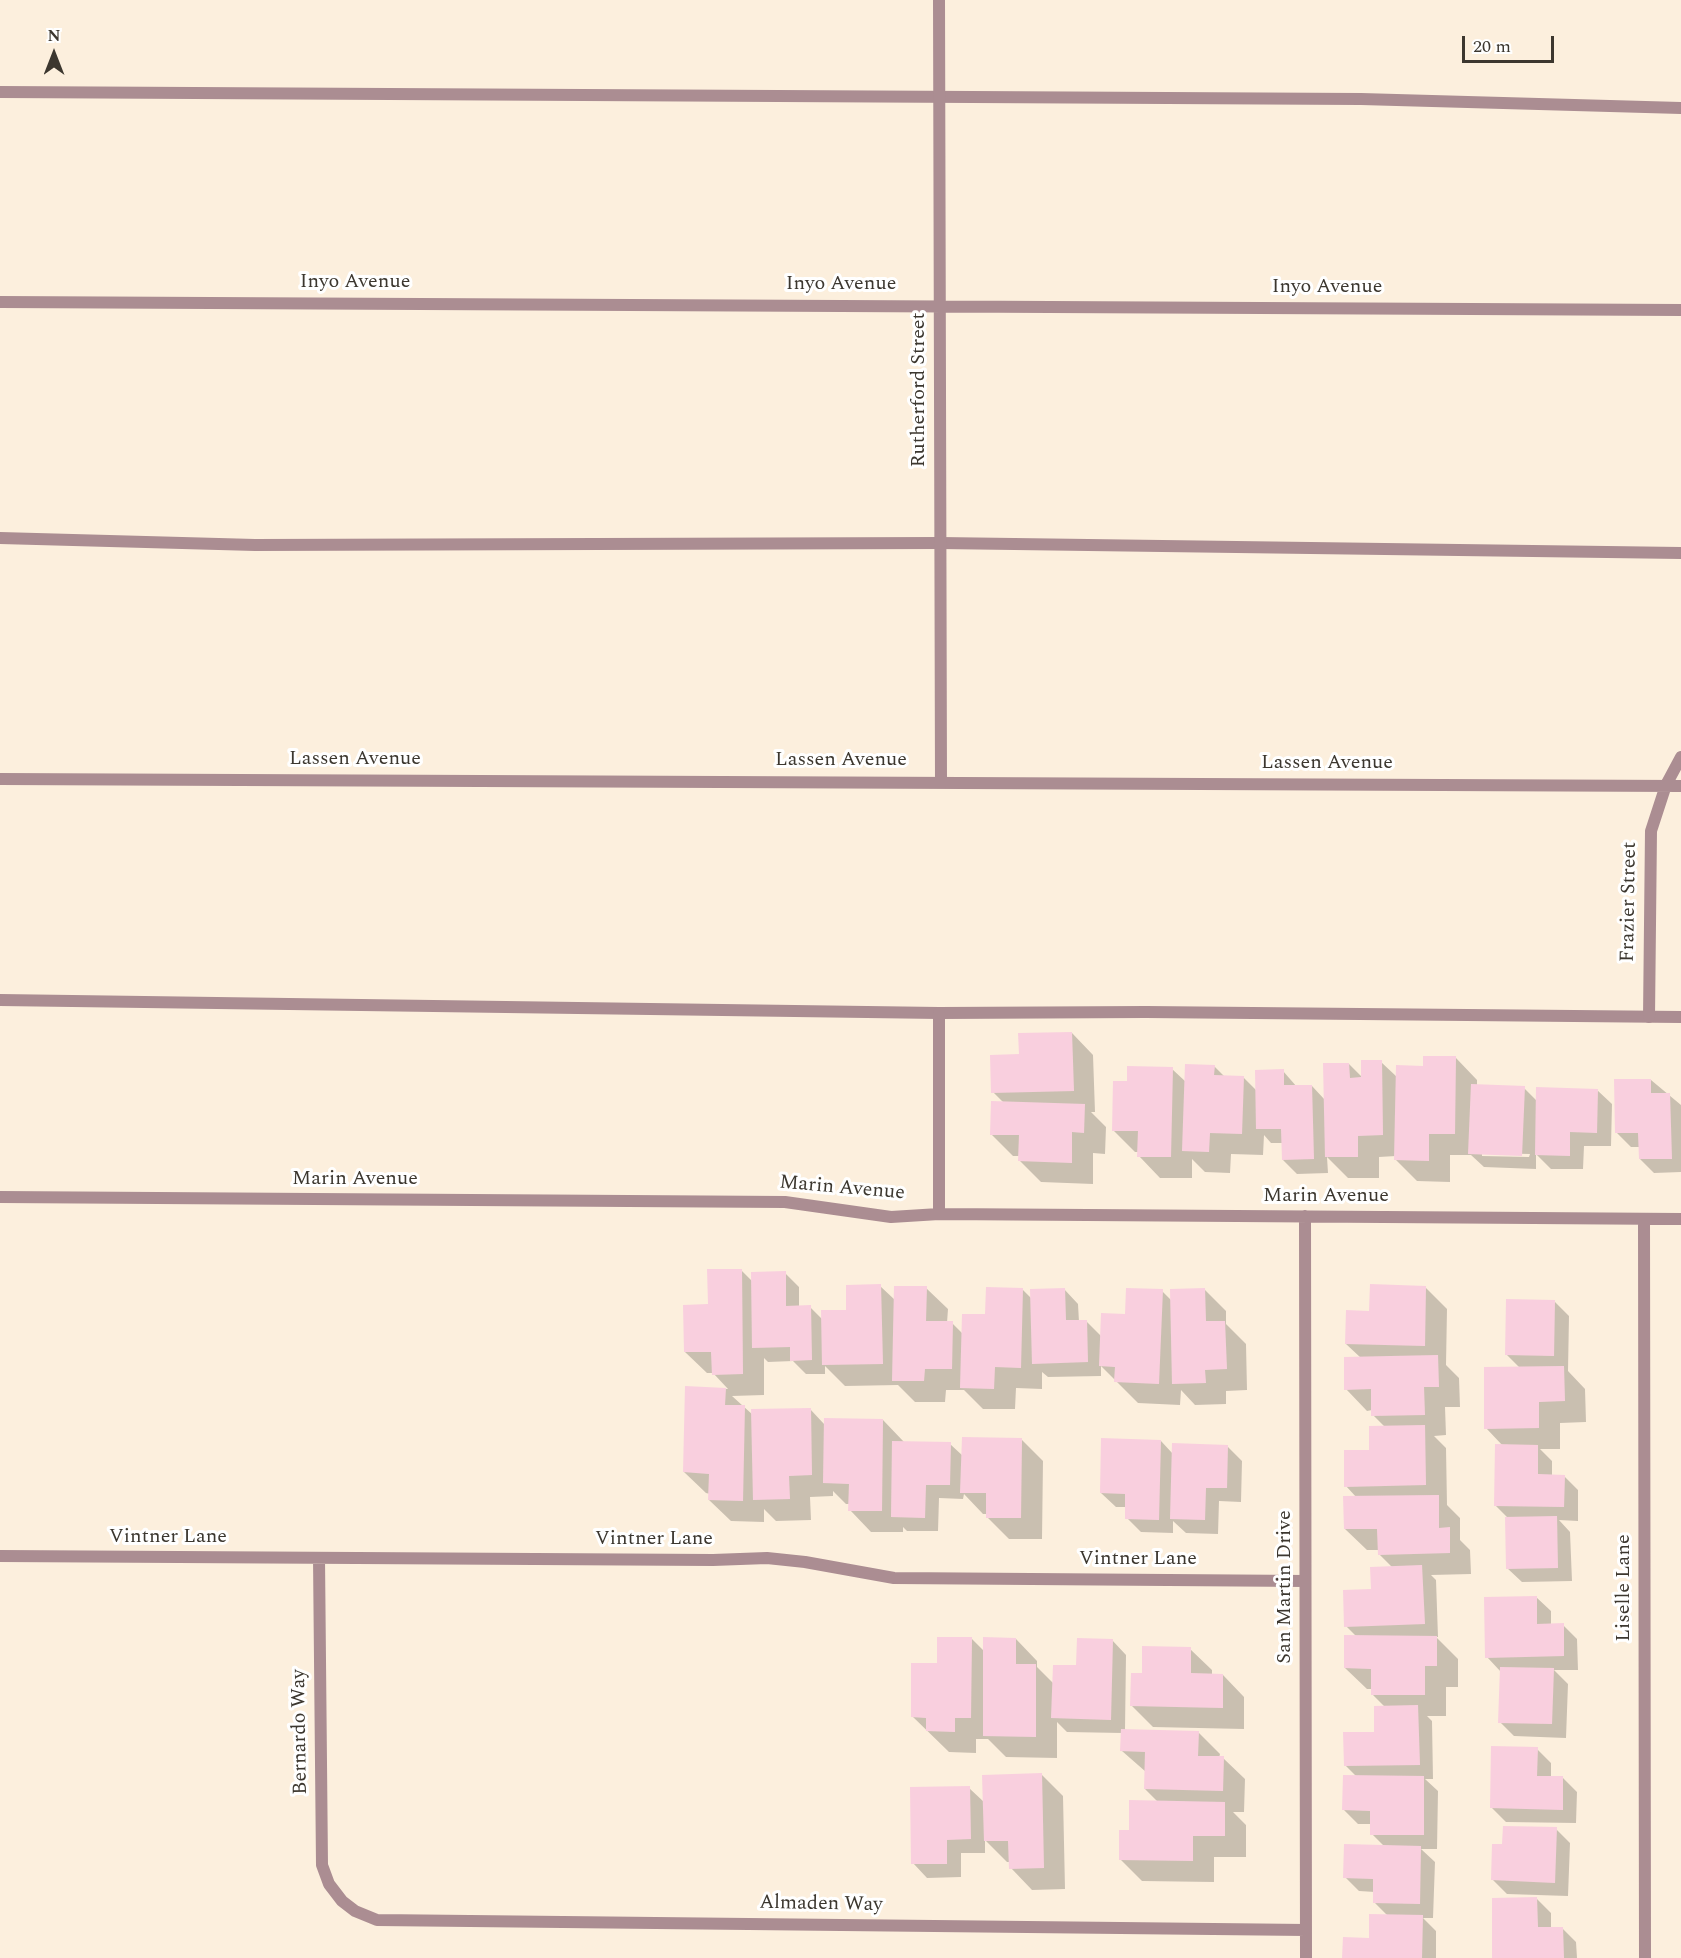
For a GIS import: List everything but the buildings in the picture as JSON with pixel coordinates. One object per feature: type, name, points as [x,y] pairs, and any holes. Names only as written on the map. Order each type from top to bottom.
[{"type":"street","name":"Rutherford Street","points":[[939,0],[941,781]]},
{"type":"street","points":[[0,92],[1361,99],[1681,108]]},
{"type":"street","name":"Inyo Avenue","points":[[0,302],[1681,310]]},
{"type":"street","points":[[0,538],[255,545],[940,543],[1681,553]]},
{"type":"street","name":"Frazier Street","points":[[1649,1017],[1651,831],[1666,785],[1681,757]]},
{"type":"street","name":"Lassen Avenue","points":[[0,778],[1681,786]]},
{"type":"street","points":[[0,1000],[939,1013],[1158,1012],[1681,1017]]},
{"type":"street","points":[[939,1013],[939,1214]]},
{"type":"street","name":"Marin Avenue","points":[[0,1197],[785,1202],[891,1217],[939,1214],[1681,1219]]},
{"type":"street","name":"San Martin Drive","points":[[1305,1216],[1306,1958]]},
{"type":"street","name":"Liselle Lane","points":[[1644,1219],[1645,1958]]},
{"type":"street","name":"Vintner Lane","points":[[0,1556],[767,1558],[805,1562],[894,1578],[1305,1581]]},
{"type":"street","name":"Bernardo Way","points":[[319,1558],[322,1865],[330,1884],[342,1901]]},
{"type":"street","name":"Almaden Way","points":[[342,1901],[355,1911],[377,1920],[1306,1930]]}]
